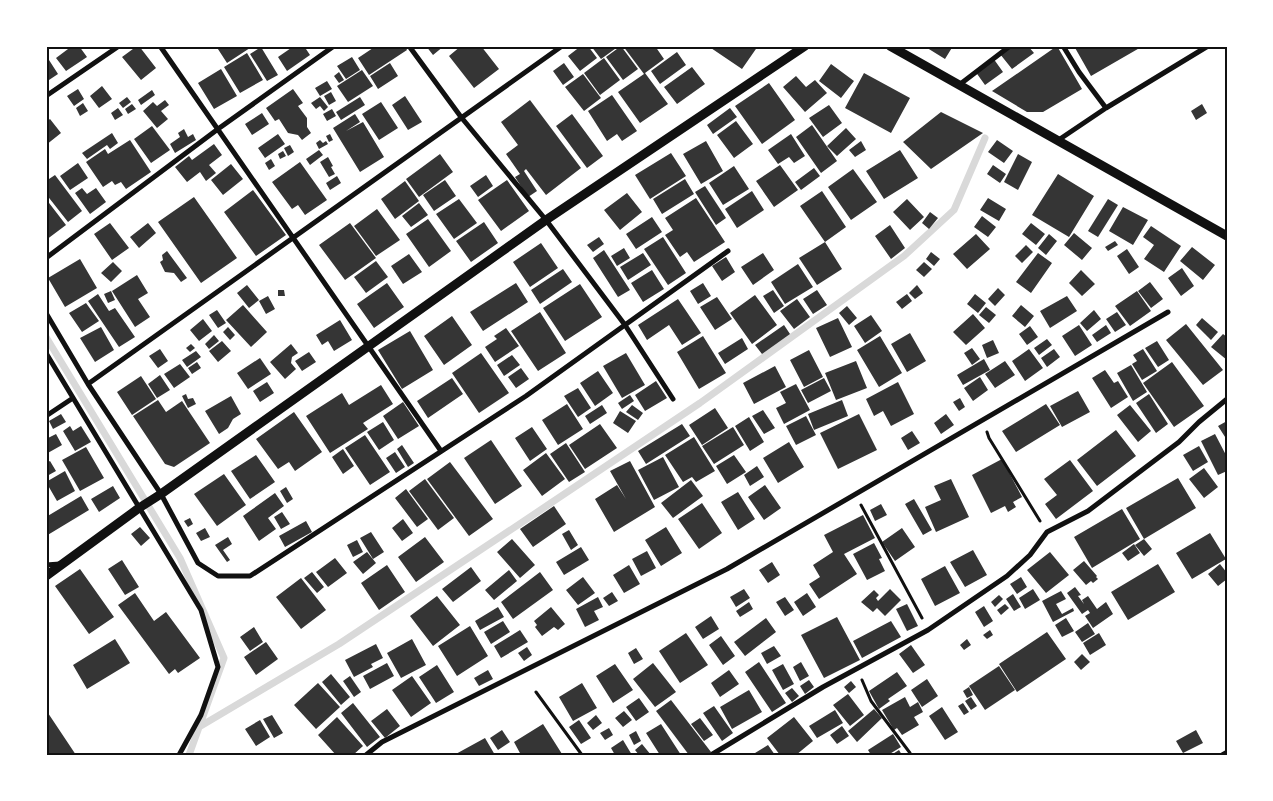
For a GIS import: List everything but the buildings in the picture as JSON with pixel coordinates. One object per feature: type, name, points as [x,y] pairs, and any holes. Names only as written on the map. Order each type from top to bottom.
[{"type":"street","points":[[46,96],[120,46]]},
{"type":"street","points":[[160,46],[441,451]]},
{"type":"street","points":[[46,258],[334,46]]},
{"type":"street","points":[[409,46],[461,117],[546,220],[625,325],[673,399]]},
{"type":"street","points":[[88,384],[562,46]]},
{"type":"street","points":[[46,576],[546,220],[804,46]]},
{"type":"street","points":[[890,46],[1227,236]]},
{"type":"street","points":[[958,86],[1010,46]]},
{"type":"street","points":[[1062,46],[1106,108]]},
{"type":"street","points":[[1057,141],[1106,108],[1208,46]]},
{"type":"street","points":[[46,314],[88,384],[161,494],[198,563],[218,576],[250,576],[526,396],[728,251]]},
{"type":"street","points":[[366,755],[382,742],[727,569],[1168,312]]},
{"type":"street","points":[[46,353],[201,610],[218,667],[201,715],[179,755]]},
{"type":"street","points":[[46,416],[73,398]]},
{"type":"street","points":[[711,755],[823,687],[928,630],[1007,576],[1030,555],[1047,532],[1088,511],[1179,442],[1199,422],[1227,399]]},
{"type":"street","points":[[46,565],[63,564]]},
{"type":"path","points":[[983,419],[989,438],[1047,532]]},
{"type":"path","points":[[855,493],[928,630]]},
{"type":"path","points":[[857,670],[871,701],[910,753]]},
{"type":"path","points":[[536,692],[582,755]]},
{"type":"path","points":[[1220,755],[1227,751]]},
{"type":"waterway","points":[[199,727],[339,644],[539,511],[700,403],[904,256],[954,210],[985,138]]},
{"type":"waterway","points":[[46,337],[180,558],[224,658],[189,755]]}]
